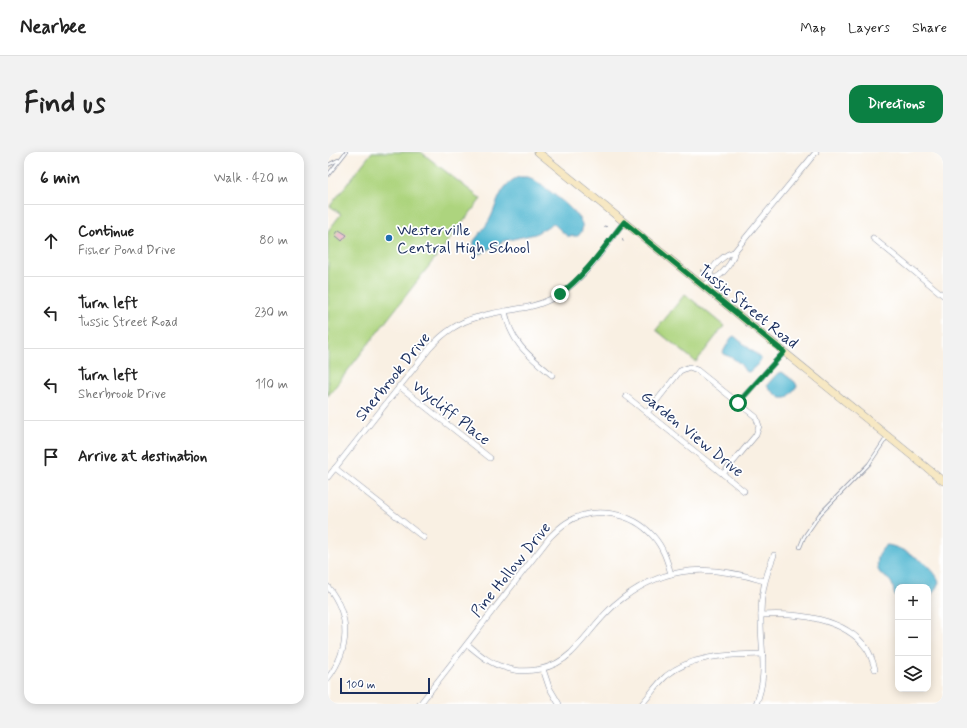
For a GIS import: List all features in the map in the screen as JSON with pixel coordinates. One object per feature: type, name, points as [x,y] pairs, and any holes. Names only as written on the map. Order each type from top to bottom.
[{"type":"main road","name":"Tussic Street Road","points":[[538,152],[943,481]]},
{"type":"street","points":[[712,278],[710,274],[712,270],[725,256],[734,252],[816,152]]},
{"type":"street","name":"Sherbrook Drive","points":[[328,477],[430,348],[447,332],[468,320],[479,316],[539,304],[560,294],[570,287],[584,273],[624,222]]},
{"type":"street","points":[[873,238],[943,295]]},
{"type":"street","points":[[704,287],[712,278],[720,276],[733,259],[734,252]]},
{"type":"street","points":[[505,311],[510,330],[520,347],[552,375]]},
{"type":"street","points":[[738,403],[784,352]]},
{"type":"street","points":[[647,413],[680,371],[689,367],[697,370],[756,417],[759,426],[756,435],[723,474]]},
{"type":"street","name":"Wycliff Place","points":[[399,386],[490,458]]},
{"type":"street","name":"Garden View Drive","points":[[626,396],[744,491]]},
{"type":"street","points":[[335,468],[424,538]]},
{"type":"street","name":"Pine Hollow Drive","points":[[420,704],[550,537],[565,523],[582,516],[602,513],[620,515],[638,524],[653,536],[664,552],[671,574]]},
{"type":"street","points":[[756,704],[764,676],[761,615],[764,581],[774,555]]},
{"type":"street","points":[[467,644],[484,657],[503,667],[515,670],[543,669],[556,663],[571,653],[601,618],[623,597],[664,576],[689,571],[719,570],[734,572],[764,581]]},
{"type":"street","points":[[328,587],[334,594],[342,612],[345,632],[342,652],[338,662],[328,678]]},
{"type":"street","points":[[761,615],[802,616],[832,624],[847,632],[866,647],[875,669]]},
{"type":"street","points":[[642,704],[672,671],[691,662],[711,657],[763,654]]},
{"type":"street","points":[[543,669],[549,687],[559,704]]},
{"type":"lane","points":[[328,175],[346,152]]},
{"type":"lane","points":[[328,165],[341,159]]},
{"type":"lane","points":[[800,547],[804,537],[820,514],[847,485],[863,471],[888,436]]},
{"type":"path","points":[[604,226],[608,228]]},
{"type":"green space","name":"Westerville Central High School","points":[[372,152],[421,152],[481,199],[328,396],[328,231],[341,214],[330,206]]},
{"type":"green space","points":[[685,294],[724,326],[696,362],[656,330]]},
{"type":"water","points":[[519,177],[528,177],[533,179],[566,204],[581,222],[581,231],[578,236],[567,236],[554,224],[552,224],[535,234],[504,241],[480,254],[474,246],[474,241],[488,222],[504,189],[513,180]]},
{"type":"water","points":[[734,336],[761,358],[758,364],[749,372],[745,371],[741,365],[731,357],[725,355],[723,352],[731,338]]},
{"type":"water","points":[[782,372],[795,382],[797,386],[787,398],[781,398],[769,389],[767,385],[777,374]]},
{"type":"water","points":[[887,545],[901,549],[918,558],[931,570],[939,582],[931,595],[931,584],[895,584],[895,596],[891,582],[880,573],[877,566],[878,558],[884,547]]},
{"type":"building","points":[[339,230],[347,235],[342,241],[335,235]]},
{"type":"place","name":"Westerville Central High School","points":[[389,238]]},
{"type":"route","points":[[560,294],[578,280],[624,222],[784,352],[738,403]]}]
